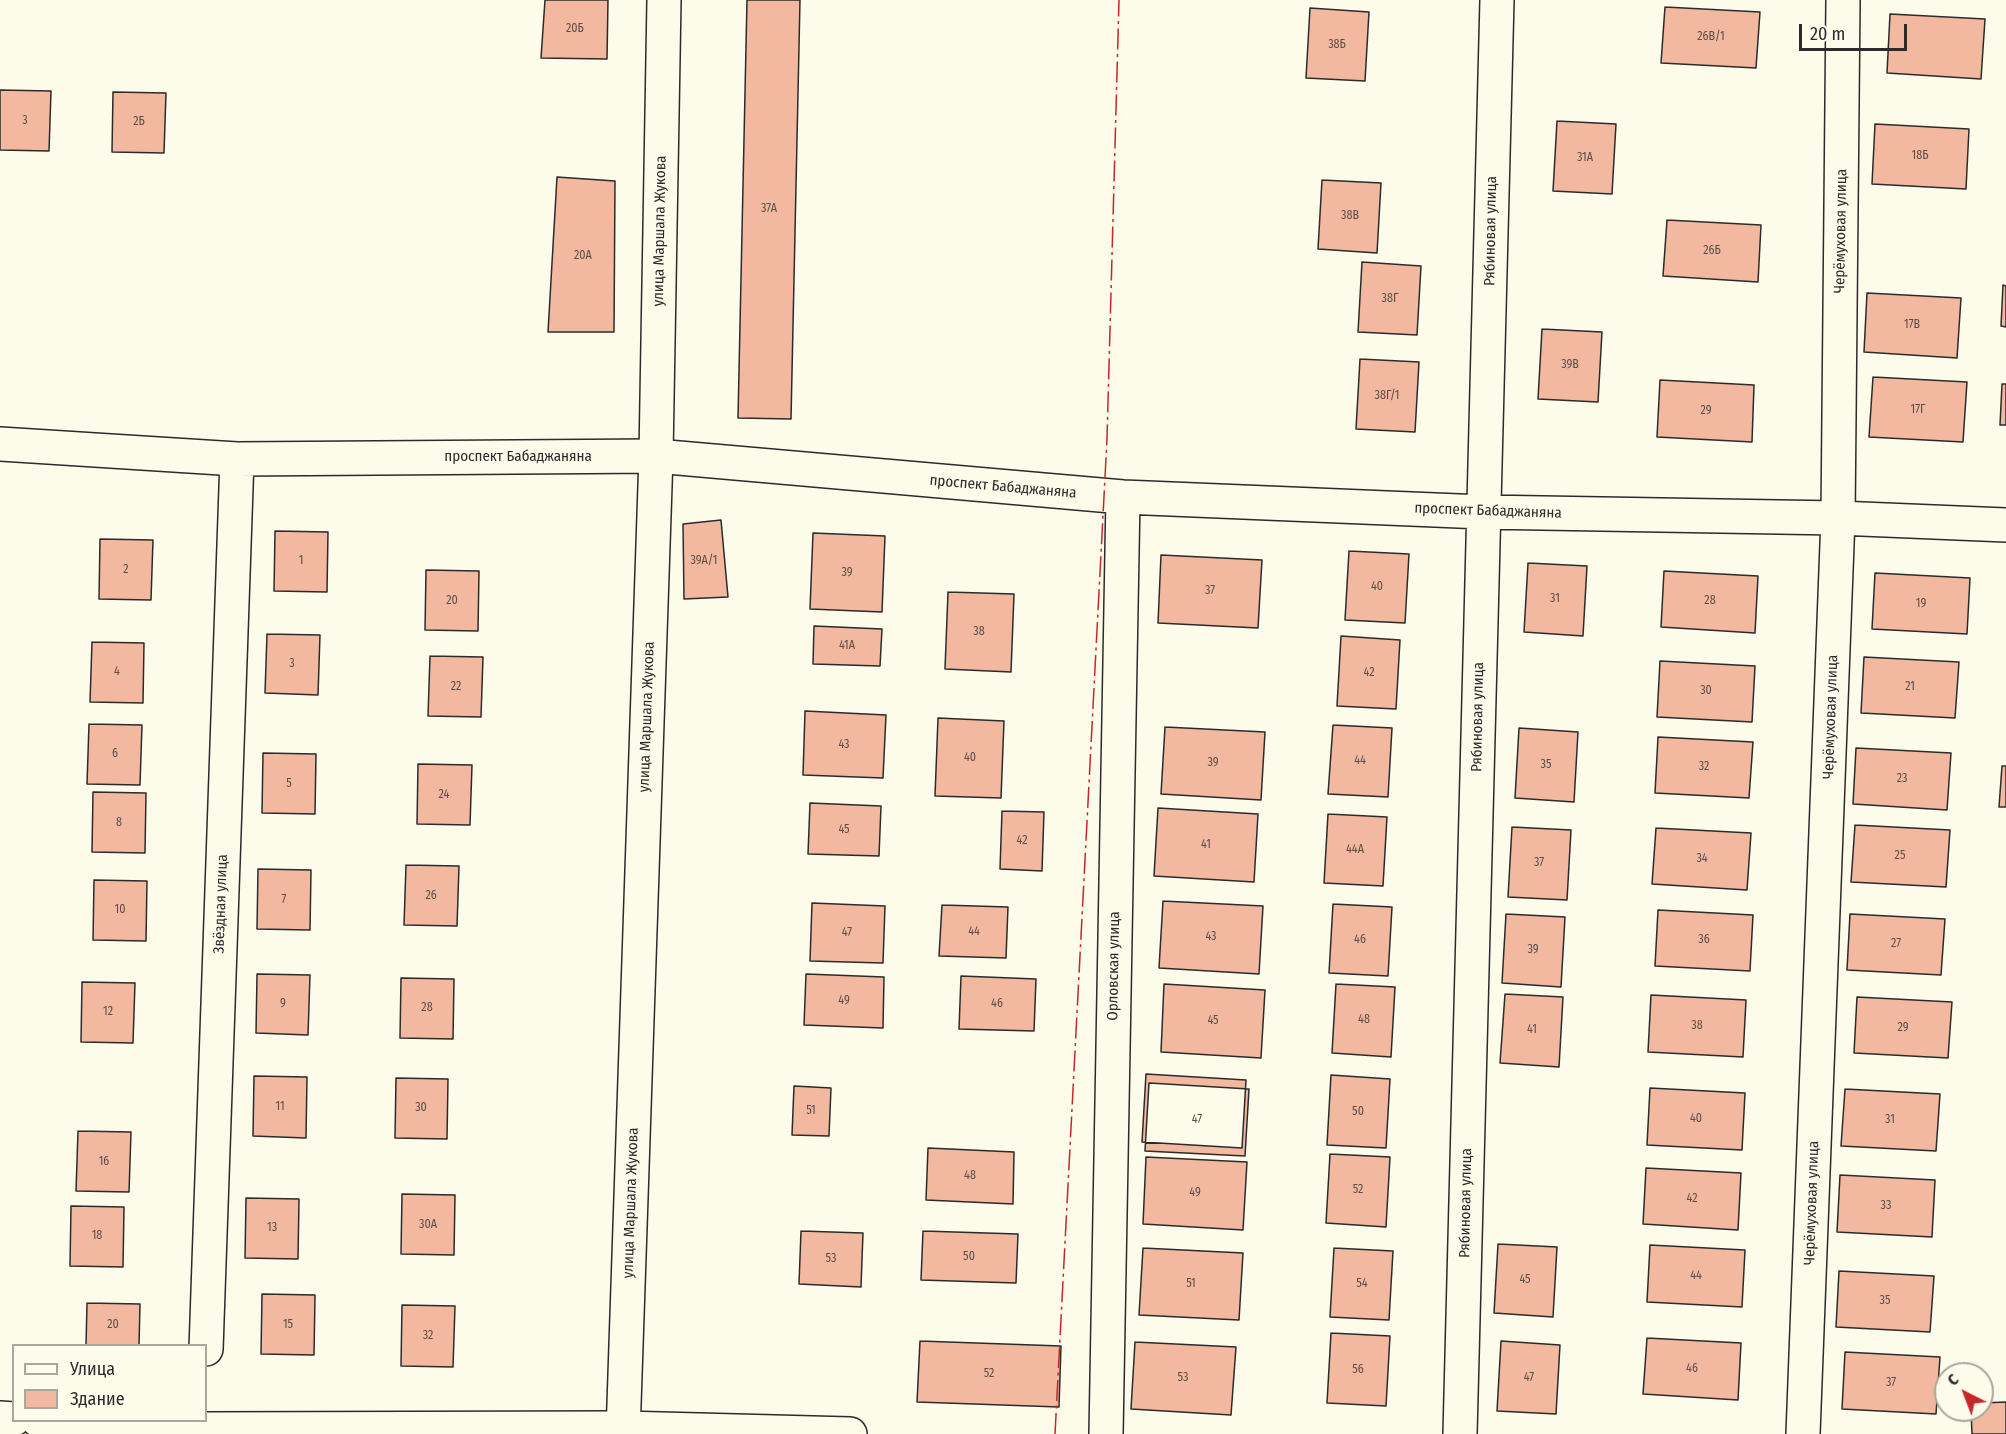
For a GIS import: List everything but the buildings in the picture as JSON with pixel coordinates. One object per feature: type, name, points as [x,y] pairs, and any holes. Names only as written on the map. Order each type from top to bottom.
[{"type":"street","name":"улица Маршала Жукова","points":[[623,1431],[656,456],[663,0]]},
{"type":"street","name":"Рябиновая улица","points":[[1461,1434],[1497,0]]},
{"type":"street","name":"Черёмуховая улица","points":[[1803,1434],[1838,518],[1843,0]]},
{"type":"street","name":"проспект Бабаджаняна","points":[[0,444],[237,459],[656,456],[1123,497],[1484,512],[1838,518],[2006,525]]},
{"type":"street","name":"Звёздная улица","points":[[206,1344],[237,459]]},
{"type":"street","name":"Орловская улица","points":[[1106,1434],[1123,497]]},
{"type":"street","points":[[79,1422],[203,1428],[850,1434]]},
{"type":"power","points":[[1055,1434],[1107,439],[1119,0]]}]
